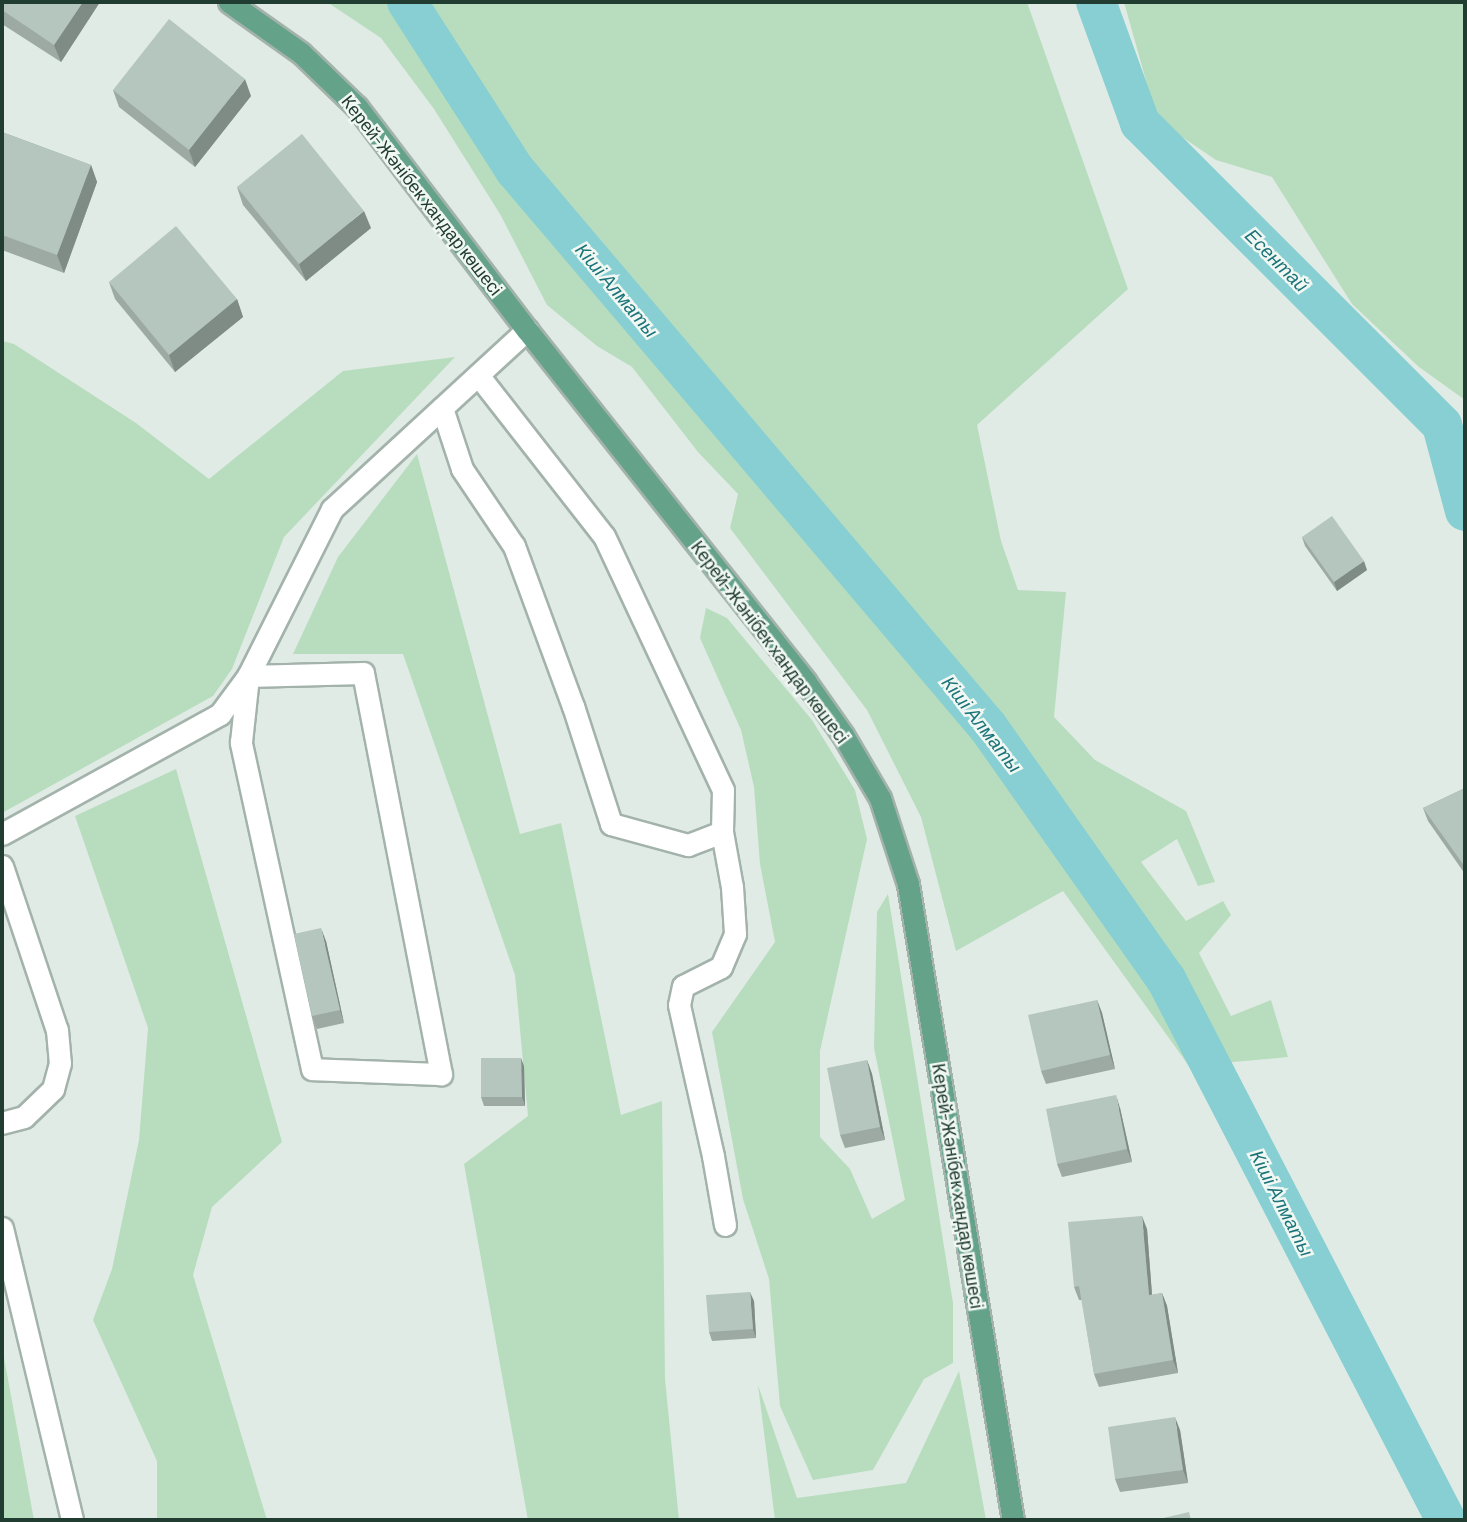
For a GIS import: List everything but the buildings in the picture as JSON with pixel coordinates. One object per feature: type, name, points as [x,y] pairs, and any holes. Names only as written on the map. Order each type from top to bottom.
[{"type":"main road","name":"Керей-Жәнібек хандар көшесі","points":[[229,2],[301,52],[357,107],[527,330],[805,681],[843,734],[880,798],[908,884],[1013,1520]]},
{"type":"street","points":[[2,834],[220,714],[248,676],[332,509],[527,330]]},
{"type":"street","points":[[478,375],[604,536],[723,790],[722,832],[732,887],[735,934],[721,967],[683,986],[679,1005],[713,1156],[724,1225]]},
{"type":"street","points":[[442,408],[462,469],[514,546],[561,670],[611,824],[688,845],[722,832]]},
{"type":"street","points":[[363,673],[441,1074],[312,1069],[242,742],[248,676],[363,673]]},
{"type":"street","points":[[2,866],[57,1030],[60,1063],[53,1089],[24,1117],[2,1123]]},
{"type":"street","points":[[2,1228],[72,1520]]},
{"type":"green space","points":[[327,2],[1027,2],[1128,289],[977,425],[1001,541],[1018,590],[1066,592],[1054,717],[1095,760],[1186,811],[1215,882],[1198,886],[1177,839],[1141,862],[1186,921],[1223,901],[1231,915],[1199,953],[1231,1016],[1271,1000],[1288,1057],[1189,1066],[1063,891],[956,951],[921,817],[867,710],[730,528],[738,494],[698,452],[632,367],[597,346],[547,305],[500,214],[434,109],[381,38]]},
{"type":"green space","points":[[1124,2],[1465,2],[1465,400],[1419,367],[1352,304],[1272,177],[1216,160],[1157,120]]},
{"type":"green space","points":[[2,341],[14,344],[136,423],[209,479],[343,371],[455,357],[284,537],[232,669],[213,696],[2,813]]},
{"type":"green space","points":[[417,454],[520,834],[561,823],[621,1115],[662,1101],[665,1379],[679,1520],[528,1520],[464,1164],[528,1116],[515,975],[403,654],[293,654],[338,557]]},
{"type":"green space","points":[[706,608],[727,618],[812,720],[855,790],[867,839],[820,1051],[820,1137],[850,1169],[872,1219],[905,1200],[874,1048],[877,912],[888,894],[953,1303],[953,1363],[924,1379],[873,1470],[813,1480],[780,1406],[769,1279],[743,1199],[712,1032],[775,942],[760,864],[754,787],[741,730],[700,638]]},
{"type":"green space","points":[[176,769],[282,1142],[212,1207],[193,1275],[267,1520],[157,1520],[157,1461],[93,1320],[112,1269],[139,1140],[148,1028],[75,816]]},
{"type":"green space","points":[[2,1347],[34,1520],[2,1520]]},
{"type":"green space","points":[[959,1371],[986,1520],[775,1520],[758,1385],[797,1498],[906,1483]]},
{"type":"waterway","name":"Кіші Алматы","points":[[407,2],[515,170],[988,727],[1166,979],[1446,1520]]},
{"type":"waterway","name":"Есентай","points":[[1096,2],[1140,123],[1442,425],[1465,511]]}]
